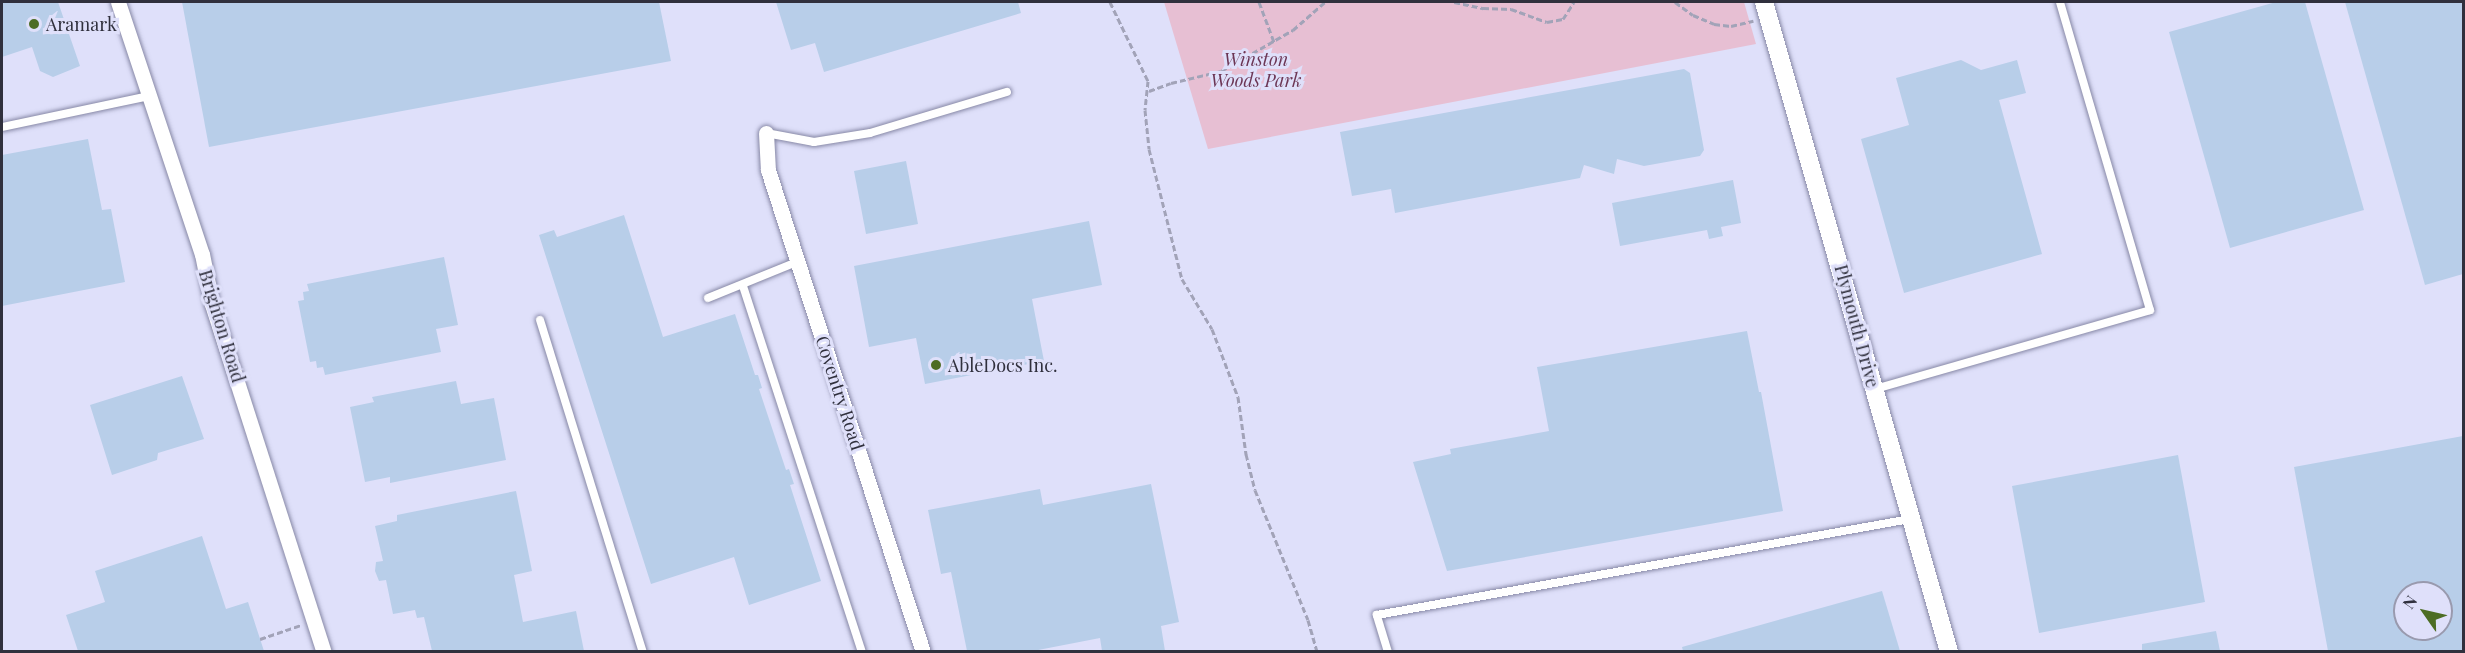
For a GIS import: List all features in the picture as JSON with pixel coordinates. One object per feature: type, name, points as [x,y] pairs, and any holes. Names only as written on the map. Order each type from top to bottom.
[{"type":"street","name":"Brighton Road","points":[[118,2],[202,254],[213,304],[324,651]]},
{"type":"street","name":"Plymouth Drive","points":[[1767,10],[1949,651]]},
{"type":"street","name":"Coventry Road","points":[[766,133],[768,170],[923,651]]},
{"type":"lane","points":[[1874,389],[2150,310],[2060,2]]},
{"type":"lane","points":[[766,133],[814,142],[870,133],[1007,92]]},
{"type":"lane","points":[[2,127],[150,96]]},
{"type":"lane","points":[[708,298],[743,286],[799,261]]},
{"type":"lane","points":[[743,286],[862,651]]},
{"type":"lane","points":[[540,320],[644,651]]},
{"type":"lane","points":[[1388,651],[1377,615],[1912,519]]},
{"type":"path","points":[[1110,2],[1148,81],[1149,91],[1145,110],[1149,149],[1182,279],[1212,329],[1238,397],[1246,454],[1255,490],[1308,620],[1317,651]]},
{"type":"path","points":[[1259,2],[1274,42]]},
{"type":"path","points":[[1149,91],[1171,83],[1221,71],[1293,30],[1325,2]]},
{"type":"path","points":[[1454,2],[1483,8],[1511,9],[1547,22],[1563,19],[1574,2]]},
{"type":"path","points":[[1675,2],[1693,15],[1713,24],[1731,26],[1767,10]]},
{"type":"path","points":[[260,639],[314,621]]},
{"type":"green space","name":"Winston Woods Park","points":[[1164,2],[1744,2],[1756,44],[1208,149]]},
{"type":"building","name":"Aramark","points":[[2,2],[58,2],[80,66],[53,77],[40,71],[32,47],[2,57]]},
{"type":"building","points":[[182,2],[659,2],[671,61],[209,147]]},
{"type":"building","points":[[776,2],[1018,2],[1021,13],[824,72],[815,43],[791,50]]},
{"type":"building","points":[[2276,2],[2305,2],[2364,210],[2230,248],[2169,32]]},
{"type":"building","points":[[2345,2],[2463,2],[2463,274],[2425,285]]},
{"type":"building","points":[[1961,60],[1981,70],[2017,60],[2026,93],[1999,100],[2042,254],[1904,293],[1861,139],[1909,125],[1896,78]]},
{"type":"building","points":[[1684,69],[1690,73],[1704,150],[1700,156],[1644,166],[1617,159],[1614,174],[1584,165],[1580,178],[1395,213],[1391,189],[1352,196],[1340,132]]},
{"type":"building","points":[[88,139],[102,210],[111,209],[125,282],[2,306],[2,155]]},
{"type":"building","points":[[906,161],[918,224],[866,234],[854,171]]},
{"type":"building","points":[[1733,180],[1741,223],[1721,227],[1723,236],[1709,239],[1707,230],[1620,246],[1612,203]]},
{"type":"building","points":[[624,215],[663,337],[735,314],[755,375],[758,375],[762,388],[759,389],[786,470],[789,469],[794,484],[790,485],[821,581],[749,605],[734,557],[651,584],[539,235],[554,230],[557,237]]},
{"type":"building","points":[[1089,221],[1102,285],[1032,299],[1044,361],[925,384],[916,338],[869,347],[854,266]]},
{"type":"building","points":[[444,257],[458,325],[436,329],[441,352],[325,375],[323,367],[317,368],[316,361],[310,362],[298,301],[304,300],[303,292],[309,291],[307,284]]},
{"type":"building","points":[[1747,331],[1783,511],[1447,571],[1413,462],[1451,454],[1450,449],[1549,431],[1537,367]]},
{"type":"building","points":[[182,376],[204,439],[158,453],[157,460],[112,475],[90,405]]},
{"type":"building","points":[[456,381],[461,404],[494,398],[506,460],[390,483],[390,477],[365,482],[350,407],[374,402],[372,397]]},
{"type":"building","points":[[2463,436],[2463,651],[2328,651],[2294,467]]},
{"type":"building","points":[[2178,455],[2205,602],[2039,633],[2012,486]]},
{"type":"building","points":[[1151,484],[1179,622],[1161,626],[1165,651],[1102,651],[1100,638],[1033,651],[967,651],[951,572],[941,574],[928,510],[1040,489],[1043,505]]},
{"type":"building","points":[[516,491],[532,571],[514,575],[523,622],[576,611],[584,651],[432,651],[424,617],[417,618],[415,610],[393,614],[386,580],[379,581],[375,571],[376,562],[383,561],[375,526],[397,521],[397,515]]},
{"type":"building","points":[[202,536],[226,609],[248,602],[264,651],[78,651],[66,615],[105,602],[95,571]]},
{"type":"building","points":[[1882,591],[1900,651],[1683,651],[1682,647]]},
{"type":"building","points":[[2216,631],[2220,651],[2142,651],[2142,644]]},
{"type":"place","name":"Aramark","points":[[34,24]]},
{"type":"place","name":"AbleDocs Inc.","points":[[936,365]]}]
